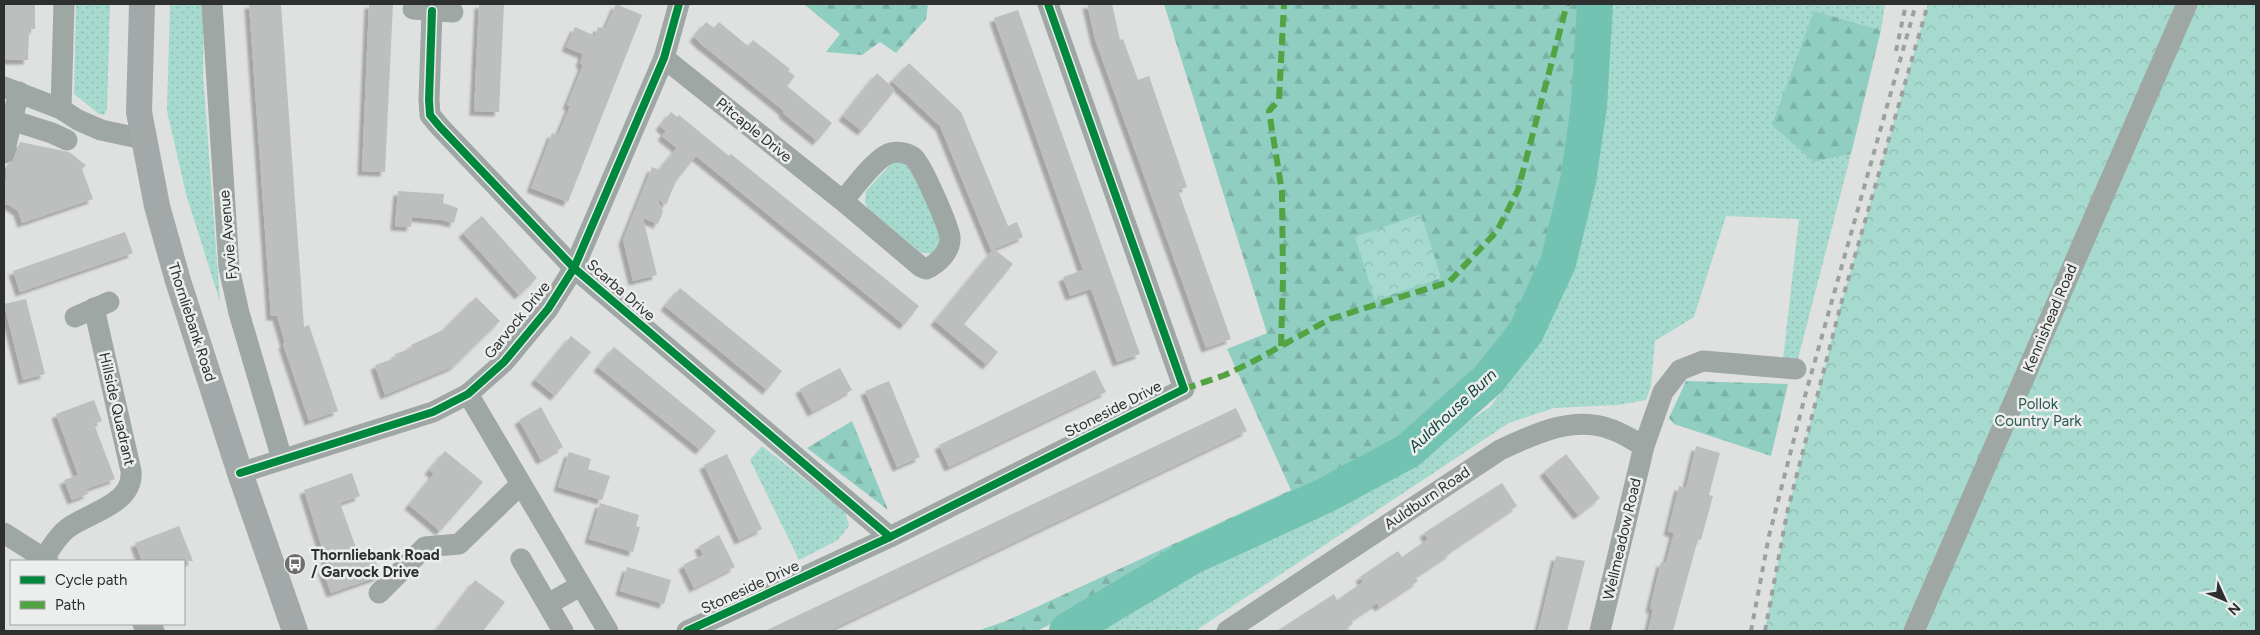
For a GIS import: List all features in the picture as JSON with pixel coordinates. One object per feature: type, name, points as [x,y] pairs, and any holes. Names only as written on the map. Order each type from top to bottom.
[{"type":"main road","name":"Thornliebank Road","points":[[142,4],[139,112],[157,206],[175,269],[240,473],[295,631]]},
{"type":"street","points":[[61,109],[64,4]]},
{"type":"street","name":"Fyvie Avenue","points":[[212,4],[229,268],[239,314],[282,459]]},
{"type":"street","name":"Garvock Drive","points":[[240,473],[433,412],[468,394],[504,362],[548,309],[574,268],[664,58],[679,4]]},
{"type":"street","name":"Stoneside Drive","points":[[687,631],[890,537],[1184,389],[1048,4]]},
{"type":"street","name":"Kennishead Road","points":[[1914,631],[2187,4]]},
{"type":"street","name":"Scarba Drive","points":[[433,10],[428,100],[430,115],[574,268],[890,537]]},
{"type":"street","name":"Pitcaple Drive","points":[[664,58],[843,201],[921,267],[926,269],[933,266],[948,247],[950,237],[944,219],[920,165],[913,156],[902,152],[890,153],[882,157],[843,201]]},
{"type":"street","points":[[4,153],[11,120],[11,90],[61,109],[78,120],[101,130],[143,139]]},
{"type":"street","points":[[11,120],[52,133],[67,140]]},
{"type":"street","name":"Hillside Quadrant","points":[[46,560],[67,528],[121,498],[132,482],[93,309]]},
{"type":"street","name":"Wellmeadow Road","points":[[1600,631],[1644,446],[1663,392],[1680,370],[1703,361],[1796,369]]},
{"type":"street","points":[[468,394],[520,485],[608,631]]},
{"type":"street","name":"Auldburn Road","points":[[1227,631],[1500,450],[1533,434],[1566,425],[1592,424],[1612,430],[1644,446]]},
{"type":"street","points":[[379,593],[424,547],[458,544],[520,485]]},
{"type":"street","points":[[4,533],[46,560]]},
{"type":"street","points":[[521,559],[563,631]]},
{"type":"street","points":[[548,604],[580,586]]},
{"type":"green space","points":[[76,4],[110,4],[107,109],[104,115],[99,114],[74,94]]},
{"type":"green space","points":[[170,4],[204,4],[203,75],[220,302],[186,194],[167,111]]},
{"type":"green space","points":[[804,4],[928,4],[926,19],[896,53],[880,42],[862,55],[826,52],[840,34]]},
{"type":"green space","points":[[1164,4],[1587,4],[1581,86],[1558,220],[1522,313],[1472,381],[1392,453],[1300,497],[1037,631],[977,631],[1006,621],[1291,490],[1227,349],[1267,333]]},
{"type":"green space","points":[[1604,4],[1885,4],[1881,30],[1813,11],[1814,162],[1851,154],[1798,359],[1783,359],[1799,219],[1726,216],[1694,317],[1655,341],[1651,386],[1646,400],[1618,405],[1554,408],[1509,423],[1195,631],[1081,631],[1239,547],[1386,476],[1490,407],[1536,345],[1596,108]]},
{"type":"green space","name":"Pollok Country Park","points":[[1928,4],[2256,4],[2256,631],[1765,631],[1787,513],[1841,304]]},
{"type":"green space","points":[[1814,11],[1881,30],[1851,154],[1814,162],[1772,125]]},
{"type":"green space","points":[[893,162],[902,162],[912,168],[941,236],[940,247],[931,254],[920,252],[869,210],[865,203],[866,191]]},
{"type":"green space","points":[[1421,214],[1441,278],[1375,300],[1355,237]]},
{"type":"green space","points":[[1686,381],[1788,384],[1771,456],[1674,424],[1669,418]]},
{"type":"green space","points":[[852,421],[888,510],[807,448]]},
{"type":"green space","points":[[762,446],[845,511],[849,526],[838,540],[799,560],[750,460]]},
{"type":"building","points":[[4,4],[35,4],[35,29],[29,29],[28,60],[4,60]]},
{"type":"building","points":[[249,4],[281,4],[304,327],[309,325],[338,411],[309,421],[283,344],[285,343],[277,316],[271,316]]},
{"type":"building","points":[[369,4],[393,4],[385,172],[362,171]]},
{"type":"building","points":[[479,4],[504,4],[499,112],[474,111]]},
{"type":"building","points":[[616,4],[642,15],[568,202],[531,188],[552,133],[558,135],[570,106],[567,105],[583,65],[580,63],[583,54],[566,47],[575,27],[595,36],[598,27],[605,29]]},
{"type":"building","points":[[1087,4],[1112,4],[1120,40],[1123,39],[1138,80],[1149,76],[1187,187],[1178,190],[1231,339],[1206,348],[1095,39]]},
{"type":"building","points":[[1018,10],[1140,354],[1117,362],[1091,289],[1070,296],[1063,277],[1083,270],[994,18]]},
{"type":"building","points":[[706,22],[714,28],[719,22],[748,46],[753,40],[790,69],[788,71],[795,76],[787,86],[832,123],[817,141],[783,113],[784,111],[694,37]]},
{"type":"building","points":[[909,63],[961,112],[1008,226],[1017,222],[1023,237],[991,250],[940,126],[892,81]]},
{"type":"building","points":[[877,73],[895,90],[862,131],[843,116]]},
{"type":"building","points":[[671,112],[677,117],[679,115],[729,156],[731,154],[919,306],[904,325],[696,156],[676,181],[666,205],[657,198],[663,212],[658,224],[643,218],[657,275],[633,281],[623,240],[652,167],[659,170],[677,148],[662,136],[666,131],[660,126]]},
{"type":"building","points":[[20,142],[69,152],[86,165],[82,169],[93,199],[22,223],[18,211],[4,204],[7,165],[13,161]]},
{"type":"building","points":[[398,191],[444,194],[443,203],[458,208],[454,223],[412,217],[411,227],[395,226]]},
{"type":"building","points":[[482,216],[537,278],[519,295],[463,233]]},
{"type":"building","points":[[125,232],[133,253],[20,292],[13,271]]},
{"type":"building","points":[[994,249],[1013,264],[964,324],[998,352],[987,365],[935,321]]},
{"type":"building","points":[[680,288],[782,371],[767,390],[665,306]]},
{"type":"building","points":[[476,297],[500,321],[454,366],[385,395],[375,365],[396,358],[395,354],[412,348],[411,345],[443,330]]},
{"type":"building","points":[[26,299],[45,374],[23,380],[4,304]]},
{"type":"building","points":[[571,336],[591,352],[555,396],[535,380]]},
{"type":"building","points":[[614,347],[716,431],[700,450],[598,367]]},
{"type":"building","points":[[840,368],[852,390],[812,412],[800,389]]},
{"type":"building","points":[[1095,370],[1106,392],[949,467],[939,445]]},
{"type":"building","points":[[889,381],[920,457],[897,467],[865,391]]},
{"type":"building","points":[[94,400],[102,421],[94,424],[115,479],[86,489],[88,494],[72,500],[64,480],[78,475],[56,414]]},
{"type":"building","points":[[541,407],[563,447],[541,460],[519,420]]},
{"type":"building","points":[[1236,408],[1247,431],[828,631],[765,631]]},
{"type":"building","points":[[1696,446],[1720,453],[1709,495],[1713,496],[1701,540],[1698,539],[1673,631],[1648,631],[1653,609],[1650,608],[1661,562],[1666,563],[1674,533],[1668,531],[1679,486],[1686,488]]},
{"type":"building","points":[[445,451],[483,482],[440,531],[409,505],[434,474],[429,470]]},
{"type":"building","points":[[569,452],[591,459],[588,469],[610,476],[602,500],[558,487]]},
{"type":"building","points":[[727,454],[762,529],[739,540],[704,465]]},
{"type":"building","points":[[1566,454],[1600,498],[1578,515],[1544,472]]},
{"type":"building","points":[[352,473],[360,496],[340,503],[359,556],[372,551],[380,575],[331,593],[322,569],[328,567],[304,490]]},
{"type":"building","points":[[1502,483],[1517,506],[1450,551],[1451,553],[1415,577],[1418,581],[1379,607],[1377,603],[1351,620],[1353,624],[1342,631],[1277,631],[1334,594],[1337,600],[1363,582],[1360,577],[1398,551],[1402,557],[1428,539],[1424,533]]},
{"type":"building","points":[[600,503],[639,515],[636,526],[640,527],[633,552],[589,539]]},
{"type":"building","points":[[179,526],[193,561],[142,560],[135,543]]},
{"type":"building","points":[[719,535],[735,567],[694,588],[683,565],[703,555],[699,546]]},
{"type":"building","points":[[1556,556],[1585,561],[1567,631],[1538,631]]},
{"type":"building","points":[[627,567],[671,580],[664,604],[620,591]]},
{"type":"building","points":[[475,580],[505,602],[483,631],[436,631]]},
{"type":"waterway","name":"Auldhouse Burn","points":[[1067,631],[1191,557],[1324,496],[1408,451],[1489,379],[1526,332],[1558,263],[1578,181],[1589,106],[1595,4]]},
{"type":"railway","points":[[1896,51],[1906,4]]},
{"type":"railway","points":[[1751,631],[1769,536],[1805,396],[1916,4]]},
{"type":"railway","points":[[1765,631],[1787,513],[1841,304],[1928,4]]},
{"type":"marked path","points":[[1281,346],[1283,279],[1282,192],[1269,111],[1279,100],[1284,4]]},
{"type":"marked path","points":[[1184,389],[1225,375],[1330,319],[1449,282],[1497,231],[1518,190],[1567,4]]},
{"type":"cycle path","points":[[240,473],[433,412],[468,394],[504,362],[548,309],[574,268],[664,58],[679,4]]},
{"type":"cycle path","points":[[687,631],[890,537],[1184,389],[1048,4]]},
{"type":"cycle path","points":[[432,11],[430,115],[440,127],[574,268],[890,537]]},
{"type":"place","name":"Thornliebank Road / Garvock Drive","points":[[295,564]]}]
